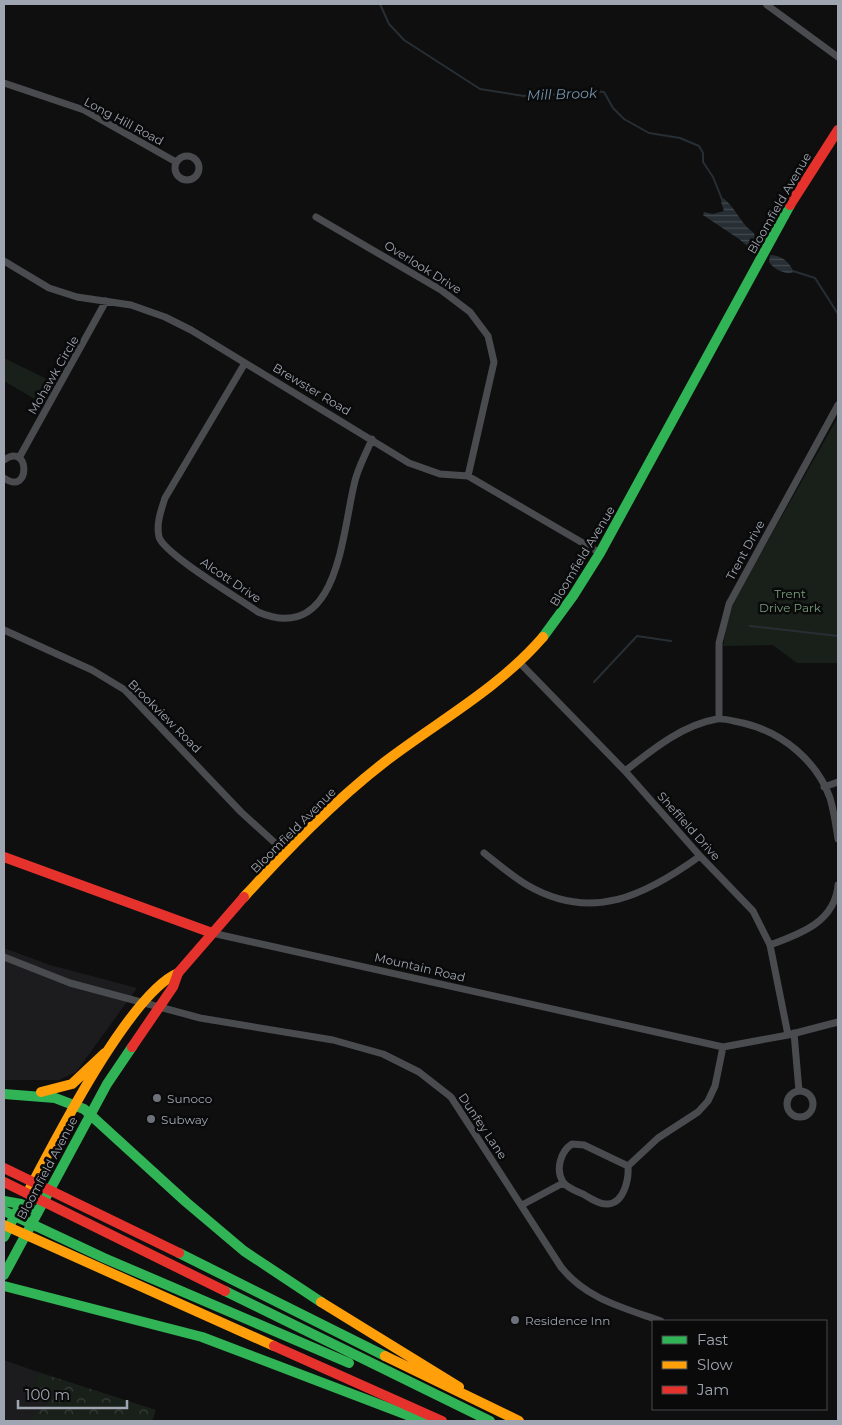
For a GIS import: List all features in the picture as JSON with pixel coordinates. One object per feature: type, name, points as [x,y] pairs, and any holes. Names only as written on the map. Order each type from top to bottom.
[{"type":"main road","name":"Bloomfield Avenue","points":[[4,1237],[75,1104],[105,1053],[144,1002],[166,978],[178,973],[286,853],[321,818],[371,773],[484,691],[519,662],[557,620],[600,553],[798,190],[838,130]]},
{"type":"main road","name":"Mountain Road","points":[[4,857],[212,934]]},
{"type":"main road","name":"Bloomfield Avenue","points":[[4,1275],[90,1114],[120,1063],[175,985],[178,973]]},
{"type":"main road","points":[[32,1096],[72,1084],[105,1053],[120,1063]]},
{"type":"main road","points":[[4,1094],[54,1098],[75,1104],[90,1114],[186,1202],[244,1251],[304,1292],[443,1375],[472,1399]]},
{"type":"main road","points":[[4,1168],[133,1230],[350,1340],[519,1421]]},
{"type":"main road","points":[[4,1182],[117,1236],[354,1357],[490,1421]]},
{"type":"main road","points":[[4,1191],[16,1197],[21,1204]]},
{"type":"main road","points":[[4,1201],[21,1204],[38,1212]]},
{"type":"main road","points":[[4,1211],[104,1258],[330,1355],[472,1421]]},
{"type":"main road","points":[[4,1225],[87,1264],[342,1374],[442,1421]]},
{"type":"main road","points":[[4,1286],[202,1337],[304,1374],[423,1421]]},
{"type":"street","points":[[767,5],[838,57]]},
{"type":"street","name":"Long Hill Road","points":[[4,83],[84,110],[176,162]]},
{"type":"street","name":"Overlook Drive","points":[[316,216],[441,290],[470,312],[488,336],[494,362],[468,476]]},
{"type":"street","name":"Brewster Road","points":[[4,261],[49,288],[106,302],[131,305],[165,317],[410,463],[440,474],[468,476],[600,553]]},
{"type":"street","name":"Mohawk Circle","points":[[4,478],[14,481],[21,478],[25,468],[19,458],[106,302]]},
{"type":"street","name":"Alcott Drive","points":[[245,363],[165,498],[159,518],[159,538],[172,553],[258,612],[273,618],[288,618],[306,613],[321,598],[334,576],[345,539],[353,485],[372,439]]},
{"type":"street","name":"Trent Drive","points":[[719,718],[719,643],[728,604],[838,406]]},
{"type":"street","points":[[4,460],[11,456],[19,458]]},
{"type":"street","name":"Brookview Road","points":[[4,630],[92,670],[125,690],[241,812],[286,853]]},
{"type":"street","name":"Sheffield Drive","points":[[519,662],[625,771],[700,856],[753,911],[770,944],[791,1034],[799,1091]]},
{"type":"street","points":[[625,771],[665,740],[697,725],[719,718],[754,726],[784,741],[810,762],[830,798],[838,839]]},
{"type":"street","points":[[824,787],[838,782]]},
{"type":"street","points":[[484,853],[528,885],[567,900],[601,902],[635,896],[670,878],[700,856]]},
{"type":"street","points":[[770,944],[805,932],[825,916],[838,893],[838,885]]},
{"type":"street","name":"Mountain Road","points":[[212,934],[723,1047],[791,1034],[838,1022]]},
{"type":"street","name":"Dunfey Lane","points":[[4,957],[70,983],[217,1022],[254,1026],[333,1040],[383,1054],[420,1072],[451,1097],[561,1268],[573,1282],[604,1301],[658,1320]]},
{"type":"street","points":[[628,1166],[658,1138],[698,1112],[708,1101],[715,1086],[723,1047]]},
{"type":"street","points":[[572,1144],[584,1145],[628,1166],[629,1177],[621,1196],[614,1203],[608,1204],[602,1204],[563,1183],[560,1175],[560,1161],[565,1148],[572,1144]]},
{"type":"street","points":[[522,1205],[563,1183]]},
{"type":"shaded area","points":[[723,198],[749,230],[754,233],[757,250],[752,250],[703,215],[704,212],[713,214],[724,211],[721,202]]},
{"type":"shaded area","points":[[770,255],[785,260],[794,272],[780,271],[774,267],[769,262]]},
{"type":"shaded area","points":[[4,948],[50,965],[137,988],[76,1072],[59,1080],[4,1080]]},
{"type":"shaded area","points":[[4,1360],[38,1372],[34,1390],[52,1399],[26,1421],[4,1421]]},
{"type":"green space","points":[[4,358],[57,384],[45,405],[4,381]]},
{"type":"green space","name":"Trent Drive Park","points":[[838,417],[838,663],[797,663],[773,645],[723,646],[730,608]]},
{"type":"green space","points":[[38,1372],[156,1410],[152,1421],[26,1421],[52,1399],[34,1390]]},
{"type":"waterway","name":"Mill Brook","points":[[380,4],[389,24],[404,40],[480,89],[524,96],[604,92],[613,108],[624,119],[649,133],[680,138],[699,146],[703,153],[703,162],[713,177],[723,202]]},
{"type":"waterway","name":"Mill Brook","points":[[793,271],[815,278],[838,314]]},
{"type":"waterway","points":[[750,626],[838,636]]},
{"type":"waterway","points":[[594,682],[637,636],[671,641]]},
{"type":"traffic: fast","points":[[543,637],[573,596],[600,553],[790,205]]},
{"type":"traffic: fast","points":[[4,1275],[107,1084],[132,1047]]},
{"type":"traffic: fast","points":[[4,1094],[55,1098],[84,1109],[186,1202],[244,1251],[321,1302]]},
{"type":"traffic: fast","points":[[4,1201],[21,1204],[38,1212]]},
{"type":"traffic: fast","points":[[4,1237],[18,1209]]},
{"type":"traffic: fast","points":[[4,1211],[104,1258],[349,1363]]},
{"type":"traffic: fast","points":[[179,1253],[385,1356]]},
{"type":"traffic: fast","points":[[4,1286],[202,1337],[423,1421]]},
{"type":"traffic: fast","points":[[225,1291],[490,1421]]},
{"type":"traffic: slow","points":[[244,897],[295,843],[348,792],[406,746],[507,673],[543,637]]},
{"type":"traffic: slow","points":[[30,1188],[76,1104],[117,1037],[138,1008],[159,986],[178,973]]},
{"type":"traffic: slow","points":[[41,1092],[72,1084],[105,1053]]},
{"type":"traffic: slow","points":[[4,1225],[274,1346]]},
{"type":"traffic: slow","points":[[321,1302],[459,1387]]},
{"type":"traffic: slow","points":[[385,1356],[519,1421]]},
{"type":"traffic: jam","points":[[790,205],[838,130]]},
{"type":"traffic: jam","points":[[4,857],[212,933]]},
{"type":"traffic: jam","points":[[132,1047],[173,987],[178,973],[244,897]]},
{"type":"traffic: jam","points":[[4,1168],[179,1253]]},
{"type":"traffic: jam","points":[[4,1182],[225,1291]]},
{"type":"traffic: jam","points":[[274,1346],[442,1421]]},
{"type":"place","name":"Sunoco","points":[[157,1098]]},
{"type":"place","name":"Subway","points":[[151,1119]]},
{"type":"place","name":"Residence Inn","points":[[515,1320]]}]
